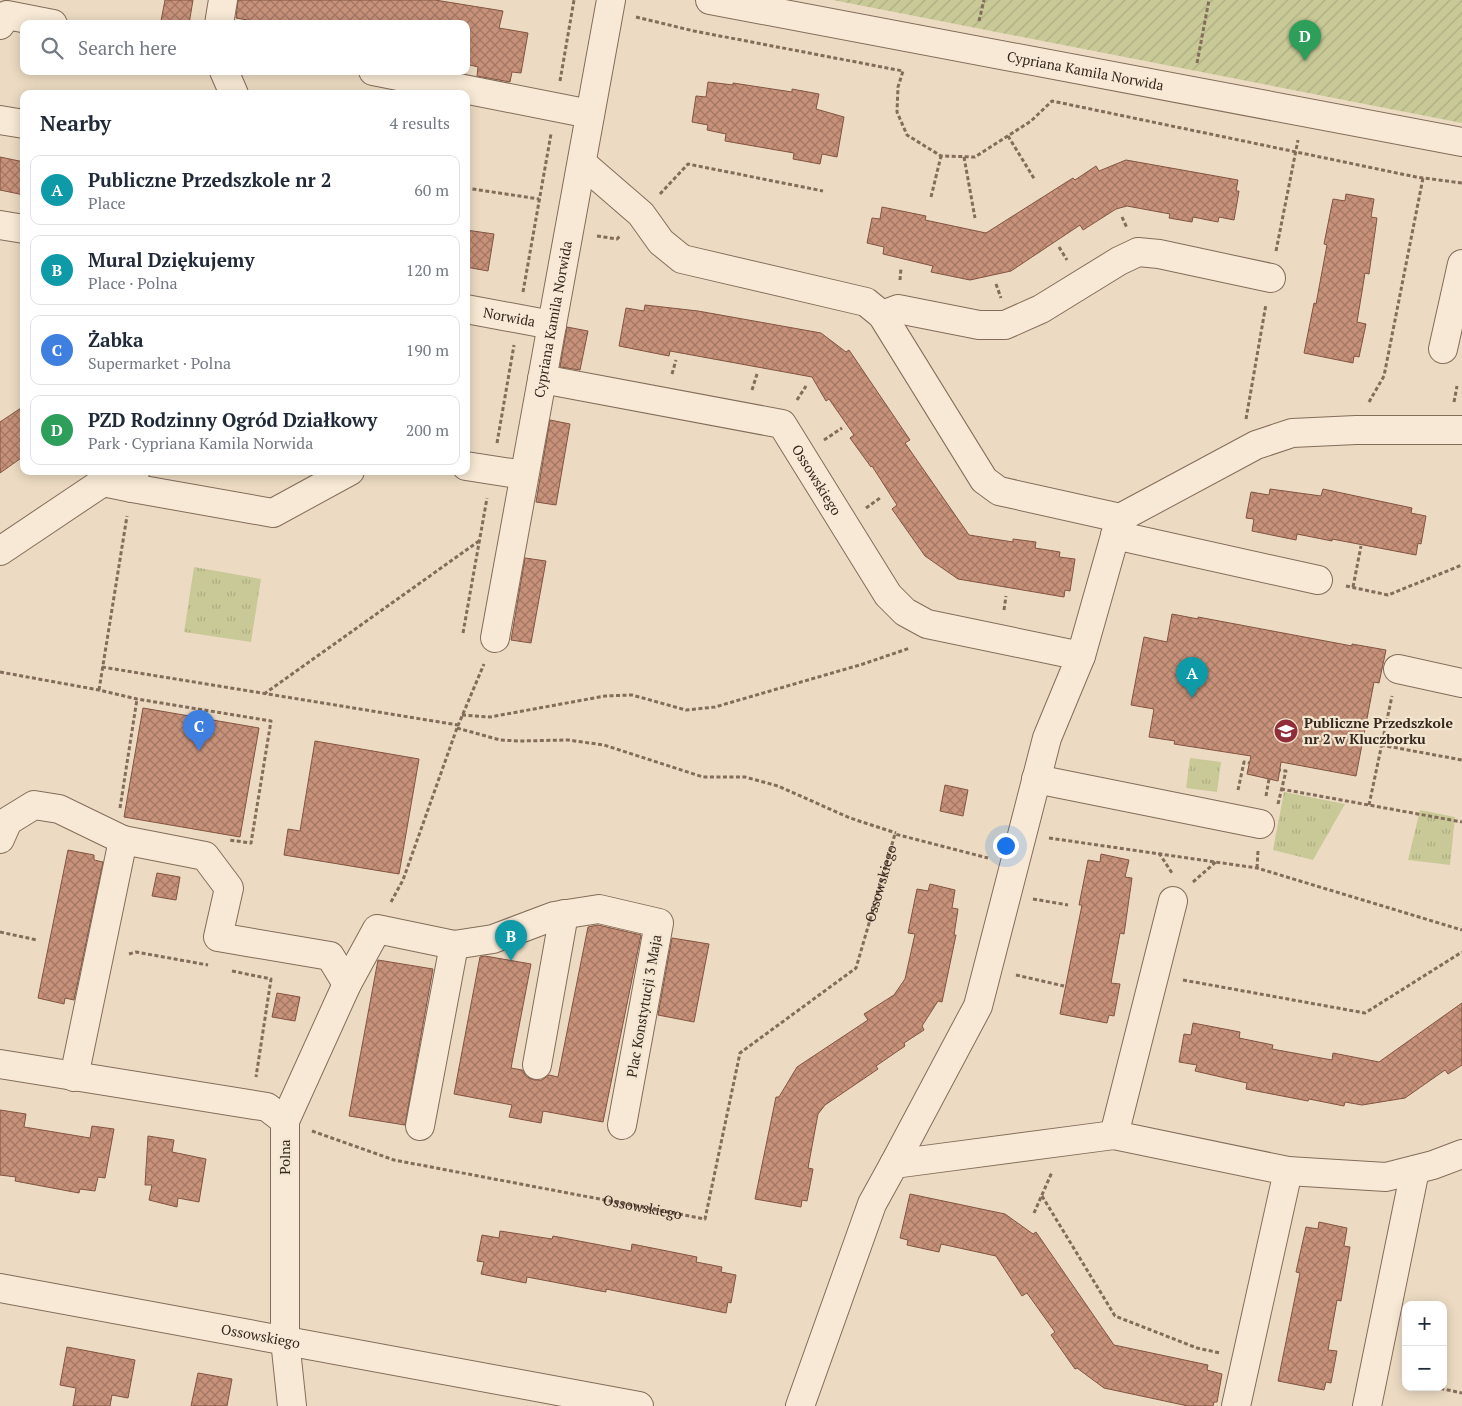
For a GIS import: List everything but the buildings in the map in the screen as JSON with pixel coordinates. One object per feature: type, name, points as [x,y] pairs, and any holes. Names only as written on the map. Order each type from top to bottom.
[{"type":"street","points":[[220,20],[223,0]]},
{"type":"street","name":"Cypriana Kamila Norwida","points":[[710,0],[1462,142]]},
{"type":"street","name":"Cypriana Kamila Norwida","points":[[495,638],[610,6]]},
{"type":"street","points":[[0,25],[7,15],[33,20]]},
{"type":"street","points":[[226,75],[232,90]]},
{"type":"street","points":[[393,75],[469,90]]},
{"type":"street","points":[[470,90],[590,114]]},
{"type":"street","points":[[0,120],[20,123]]},
{"type":"street","points":[[582,163],[641,214],[661,242],[682,259],[866,302],[882,315],[984,480],[999,491],[1117,527],[1318,580]]},
{"type":"street","points":[[0,225],[20,228]]},
{"type":"street","points":[[882,315],[898,309],[979,325],[1006,325],[1041,309],[1119,261],[1138,252],[1159,254],[1271,278]]},
{"type":"street","points":[[1443,349],[1462,264]]},
{"type":"street","name":"Norwida","points":[[470,310],[552,325]]},
{"type":"street","name":"Ossowskiego","points":[[542,379],[782,424],[888,595],[905,612],[927,624],[1081,656]]},
{"type":"street","points":[[800,1406],[872,1204],[978,1006],[1013,864],[1047,738],[1081,656],[1117,527],[1256,445],[1292,433],[1352,430],[1462,430]]},
{"type":"street","points":[[470,467],[524,474]]},
{"type":"street","points":[[0,551],[104,482],[133,480],[273,513],[343,475]]},
{"type":"street","points":[[1398,669],[1462,683]]},
{"type":"street","points":[[1036,779],[1260,824]]},
{"type":"street","points":[[0,838],[8,821],[34,805],[59,809],[123,840],[214,847],[229,888],[218,938],[330,956],[347,984]]},
{"type":"street","points":[[74,1077],[123,840]]},
{"type":"street","points":[[1114,1136],[1173,901]]},
{"type":"street","name":"Plac Konstytucji 3 Maja","points":[[376,929],[454,945],[494,939],[554,916],[599,909],[659,923],[622,1125]]},
{"type":"street","points":[[537,1065],[564,914]]},
{"type":"street","name":"Polna","points":[[292,1406],[286,1340],[285,1122],[347,984],[376,929]]},
{"type":"street","points":[[420,1126],[454,945]]},
{"type":"street","points":[[0,1064],[252,1104],[266,1107],[285,1122]]},
{"type":"street","points":[[894,1164],[1114,1136],[1288,1171],[1386,1177],[1433,1165],[1462,1154]]},
{"type":"street","points":[[1366,1406],[1415,1170]]},
{"type":"street","points":[[1236,1406],[1288,1171]]},
{"type":"street","name":"Ossowskiego","points":[[0,1288],[639,1406]]},
{"type":"path","points":[[1191,91],[1209,0]]},
{"type":"path","points":[[610,6],[694,31],[903,71],[898,87],[897,112],[907,135],[940,156],[975,157],[1031,121],[1052,101],[1423,178],[1462,183]]},
{"type":"path","points":[[1008,136],[1035,180]]},
{"type":"path","points":[[931,197],[940,156]]},
{"type":"path","points":[[964,157],[975,218]]},
{"type":"path","points":[[569,230],[617,240],[688,164],[823,191]]},
{"type":"path","points":[[1352,430],[1384,376],[1423,178]]},
{"type":"path","points":[[470,189],[539,199]]},
{"type":"path","points":[[99,690],[133,480]]},
{"type":"path","points":[[264,694],[479,541]]},
{"type":"path","points":[[1353,587],[1361,546]]},
{"type":"path","points":[[1318,580],[1388,595],[1462,565]]},
{"type":"path","points":[[376,929],[403,880],[457,727],[495,638]]},
{"type":"path","points":[[462,715],[490,717],[605,696],[632,695],[686,710],[715,707],[863,664],[918,645]]},
{"type":"path","points":[[102,668],[457,727],[500,740],[519,742],[568,740],[604,745],[703,777],[745,777],[778,786],[850,818],[898,834]]},
{"type":"path","points":[[1369,806],[1398,669]]},
{"type":"path","points":[[0,672],[99,690],[137,700],[271,721],[251,843],[214,847]]},
{"type":"path","points":[[120,813],[137,700]]},
{"type":"path","points":[[1381,745],[1462,760]]},
{"type":"path","points":[[1232,819],[1244,762],[1249,763]]},
{"type":"path","points":[[1281,789],[1462,822]]},
{"type":"path","name":"Ossowskiego","points":[[285,1122],[394,1160],[706,1219],[740,1053],[856,968],[895,834],[1013,864]]},
{"type":"path","points":[[1048,837],[1257,868],[1462,930]]},
{"type":"path","points":[[0,932],[37,940]]},
{"type":"path","points":[[97,964],[136,952],[214,966]]},
{"type":"path","points":[[1154,975],[1365,1012],[1462,952]]},
{"type":"path","points":[[223,969],[271,980],[252,1104]]},
{"type":"path","points":[[988,969],[1064,986]]},
{"type":"path","points":[[1034,1212],[1065,1142]]},
{"type":"path","points":[[1042,1196],[1115,1316],[1197,1348],[1224,1354]]},
{"type":"path","points":[[1447,1390],[1462,1393]]},
{"type":"green space","points":[[833,0],[1462,0],[1462,123]]},
{"type":"green space","points":[[194,567],[261,579],[251,642],[184,632]]},
{"type":"green space","points":[[1190,758],[1221,762],[1217,792],[1186,788]]},
{"type":"green space","points":[[1284,792],[1345,804],[1313,860],[1273,850]]},
{"type":"green space","points":[[1420,810],[1455,817],[1450,865],[1408,860]]},
{"type":"place","name":"PZD Rodzinny Ogród Działkowy","points":[[1305,61]]},
{"type":"place","name":"Publiczne Przedszkole nr 2","points":[[1192,698]]},
{"type":"place","name":"Publiczne Przedszkole nr 2 w Kluczborku","points":[[1286,731]]},
{"type":"place","name":"Żabka","points":[[199,751]]},
{"type":"place","name":"Mural Dziękujemy","points":[[511,961]]}]
